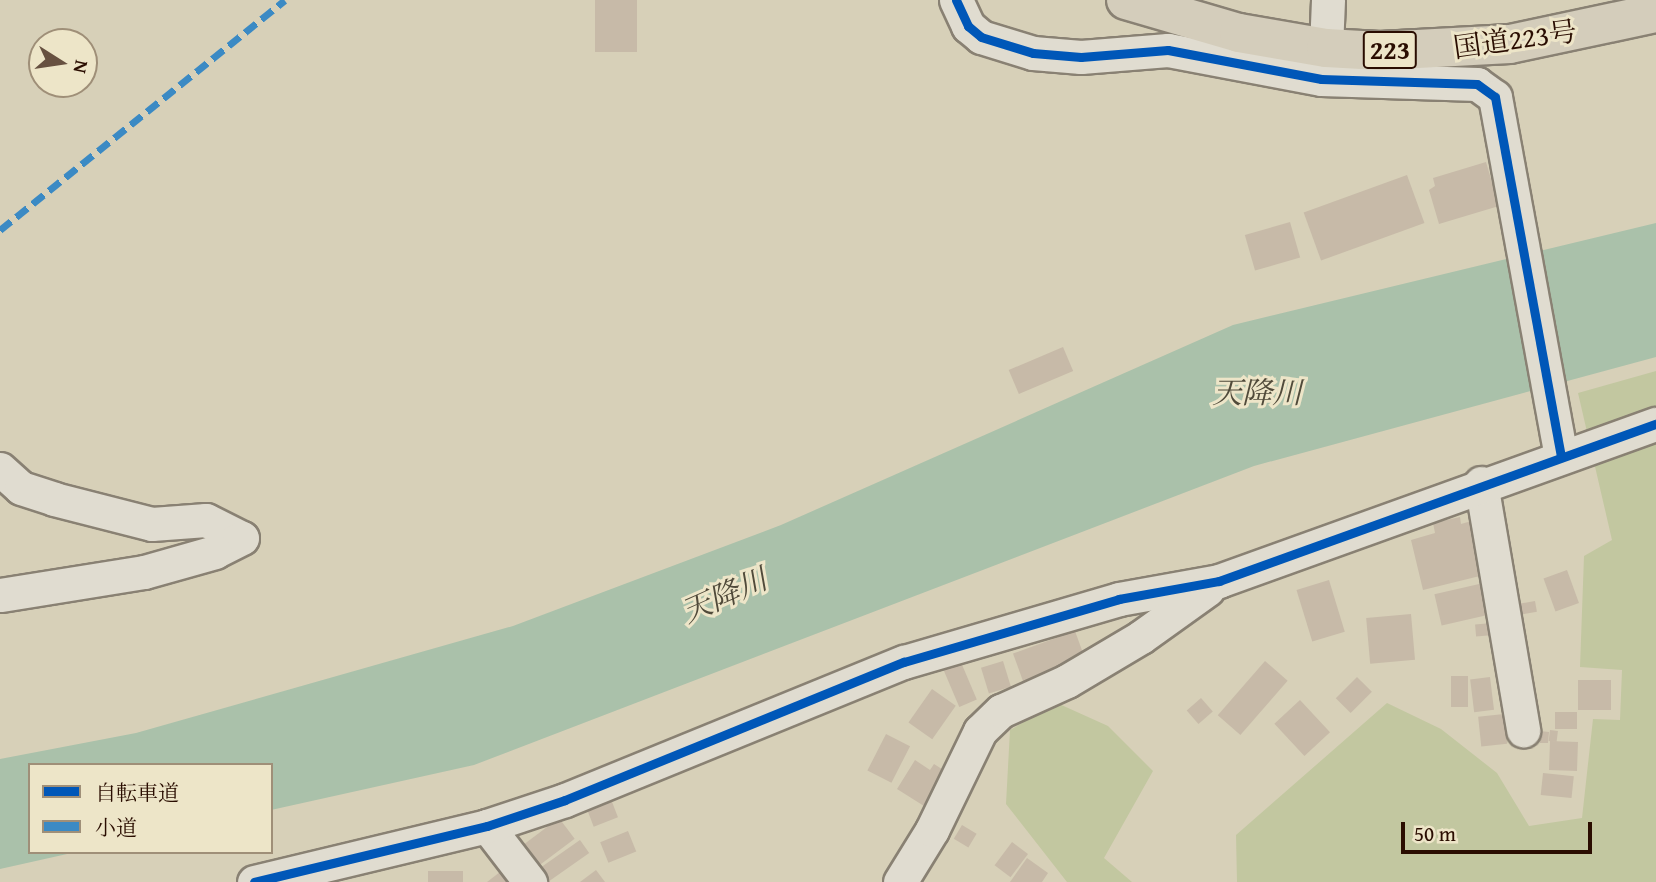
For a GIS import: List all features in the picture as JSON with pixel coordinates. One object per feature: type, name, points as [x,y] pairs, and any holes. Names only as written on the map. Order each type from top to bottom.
[{"type":"highway","name":"国道223号","points":[[1126,0],[1207,25],[1326,48],[1510,44],[1656,13]]},
{"type":"street","points":[[956,0],[968,26],[981,37],[1055,56],[1168,50],[1321,79],[1476,84],[1495,97],[1522,228],[1558,443]]},
{"type":"street","points":[[1326,48],[1328,0]]},
{"type":"street","points":[[254,882],[487,826],[565,800],[904,662],[1119,599],[1219,581],[1481,483],[1558,443],[1656,424]]},
{"type":"street","points":[[0,469],[21,488],[54,499],[152,524],[205,520],[242,538],[205,556],[144,572],[0,595]]},
{"type":"street","points":[[1481,483],[1523,730]]},
{"type":"street","points":[[901,882],[932,831],[980,731],[1001,711],[1067,681],[1141,636],[1219,581]]},
{"type":"street","points":[[487,826],[530,882]]},
{"type":"shaded area","points":[[1656,371],[1656,882],[1237,882],[1236,835],[1387,703],[1441,729],[1497,773],[1529,826],[1582,818],[1593,719],[1620,720],[1622,670],[1580,667],[1584,556],[1612,540],[1578,393]]},
{"type":"shaded area","points":[[1057,703],[1108,726],[1153,771],[1104,858],[1132,882],[1067,882],[1006,804],[1010,730]]},
{"type":"water","name":"天降川","points":[[1656,223],[1656,357],[1254,466],[474,765],[273,810],[273,763],[28,763],[28,854],[67,854],[0,869],[0,759],[136,733],[513,626],[781,525],[1233,325]]},
{"type":"building","points":[[595,0],[637,0],[637,52],[595,52]]},
{"type":"building","points":[[1486,162],[1499,206],[1439,224],[1429,190],[1435,186],[1433,178]]},
{"type":"building","points":[[1407,175],[1424,223],[1321,261],[1304,213]]},
{"type":"building","points":[[1290,222],[1300,258],[1255,271],[1245,235]]},
{"type":"building","points":[[1063,347],[1073,371],[1019,394],[1009,370]]},
{"type":"building","points":[[1460,517],[1461,524],[1475,520],[1488,574],[1423,590],[1411,540],[1435,533],[1433,523]]},
{"type":"building","points":[[1567,570],[1579,603],[1555,611],[1544,579]]},
{"type":"building","points":[[1329,580],[1345,632],[1312,642],[1296,590]]},
{"type":"building","points":[[1488,582],[1495,613],[1442,626],[1434,594]]},
{"type":"building","points":[[1535,601],[1537,612],[1517,615],[1515,604]]},
{"type":"building","points":[[1411,614],[1415,660],[1370,664],[1366,618]]},
{"type":"building","points":[[1492,623],[1493,635],[1476,636],[1475,624]]},
{"type":"building","points":[[1075,631],[1085,659],[1023,682],[1013,654]]},
{"type":"building","points":[[960,660],[977,700],[959,707],[943,667]]},
{"type":"building","points":[[1003,661],[1011,687],[989,694],[981,668]]},
{"type":"building","points":[[1265,661],[1288,681],[1240,735],[1218,715]]},
{"type":"building","points":[[1451,676],[1468,676],[1468,707],[1451,707]]},
{"type":"building","points":[[1357,677],[1372,692],[1351,713],[1336,698]]},
{"type":"building","points":[[1490,677],[1494,710],[1474,712],[1470,679]]},
{"type":"building","points":[[1578,680],[1611,680],[1611,710],[1578,710]]},
{"type":"building","points":[[932,689],[956,706],[932,739],[908,723]]},
{"type":"building","points":[[1201,698],[1213,712],[1198,724],[1187,710]]},
{"type":"building","points":[[1300,700],[1330,732],[1304,756],[1274,724]]},
{"type":"building","points":[[1555,712],[1577,712],[1577,729],[1555,729]]},
{"type":"building","points":[[1504,714],[1507,744],[1481,747],[1478,717]]},
{"type":"building","points":[[1550,730],[1558,731],[1557,742],[1549,741]]},
{"type":"building","points":[[1540,731],[1549,732],[1548,743],[1540,743]]},
{"type":"building","points":[[886,734],[910,746],[891,783],[867,771]]},
{"type":"building","points":[[1550,741],[1578,742],[1577,771],[1549,770]]},
{"type":"building","points":[[915,760],[930,770],[934,764],[945,771],[924,806],[897,789]]},
{"type":"building","points":[[1543,773],[1574,776],[1572,798],[1541,795]]},
{"type":"building","points":[[609,794],[618,817],[594,827],[585,803]]},
{"type":"building","points":[[559,818],[575,839],[535,869],[519,848]]},
{"type":"building","points":[[962,825],[977,834],[968,847],[954,839]]},
{"type":"building","points":[[628,831],[636,851],[608,863],[600,842]]},
{"type":"building","points":[[580,840],[589,853],[548,882],[538,869]]},
{"type":"building","points":[[1012,842],[1028,854],[1011,877],[995,865]]},
{"type":"building","points":[[1027,858],[1048,873],[1042,882],[1010,882]]},
{"type":"building","points":[[596,870],[605,882],[580,882]]},
{"type":"building","points":[[428,871],[463,871],[463,882],[428,882]]},
{"type":"building","points":[[500,872],[508,882],[487,882]]},
{"type":"marked path","points":[[0,230],[285,0]]},
{"type":"cycle path","points":[[956,0],[968,26],[981,37],[1033,53],[1081,57],[1168,50],[1321,79],[1477,84],[1495,97],[1561,455]]},
{"type":"cycle path","points":[[254,882],[487,826],[565,800],[904,662],[1119,599],[1219,581],[1656,424]]}]
